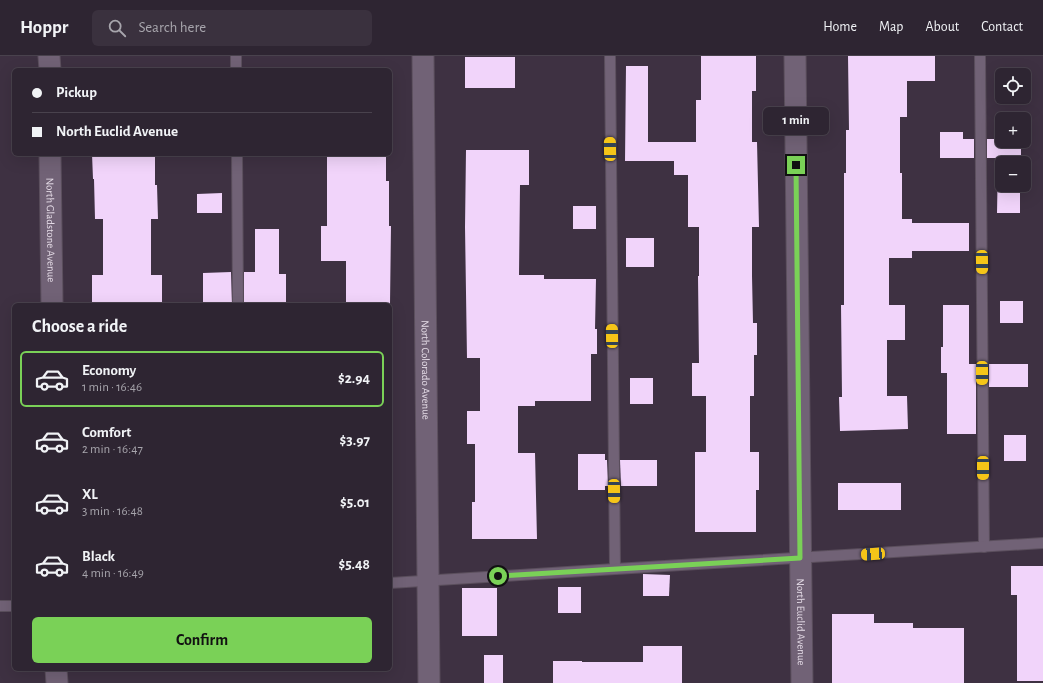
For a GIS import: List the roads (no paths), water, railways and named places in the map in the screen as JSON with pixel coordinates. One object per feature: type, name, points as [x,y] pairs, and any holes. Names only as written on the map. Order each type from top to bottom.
[{"type":"street","points":[[50,56],[50,68]]},
{"type":"street","name":"North Colorado Avenue","points":[[423,56],[429,683]]},
{"type":"street","name":"North Euclid Avenue","points":[[795,56],[802,683]]},
{"type":"street","name":"North Gladstone Avenue","points":[[50,156],[52,303]]},
{"type":"street","points":[[56,671],[57,683]]},
{"type":"lane","points":[[236,56],[236,68]]},
{"type":"lane","points":[[610,56],[615,568]]},
{"type":"lane","points":[[980,56],[984,547]]},
{"type":"lane","points":[[237,156],[238,303]]},
{"type":"lane","points":[[392,583],[615,568],[1043,543]]},
{"type":"lane","points":[[0,606],[12,606]]}]
